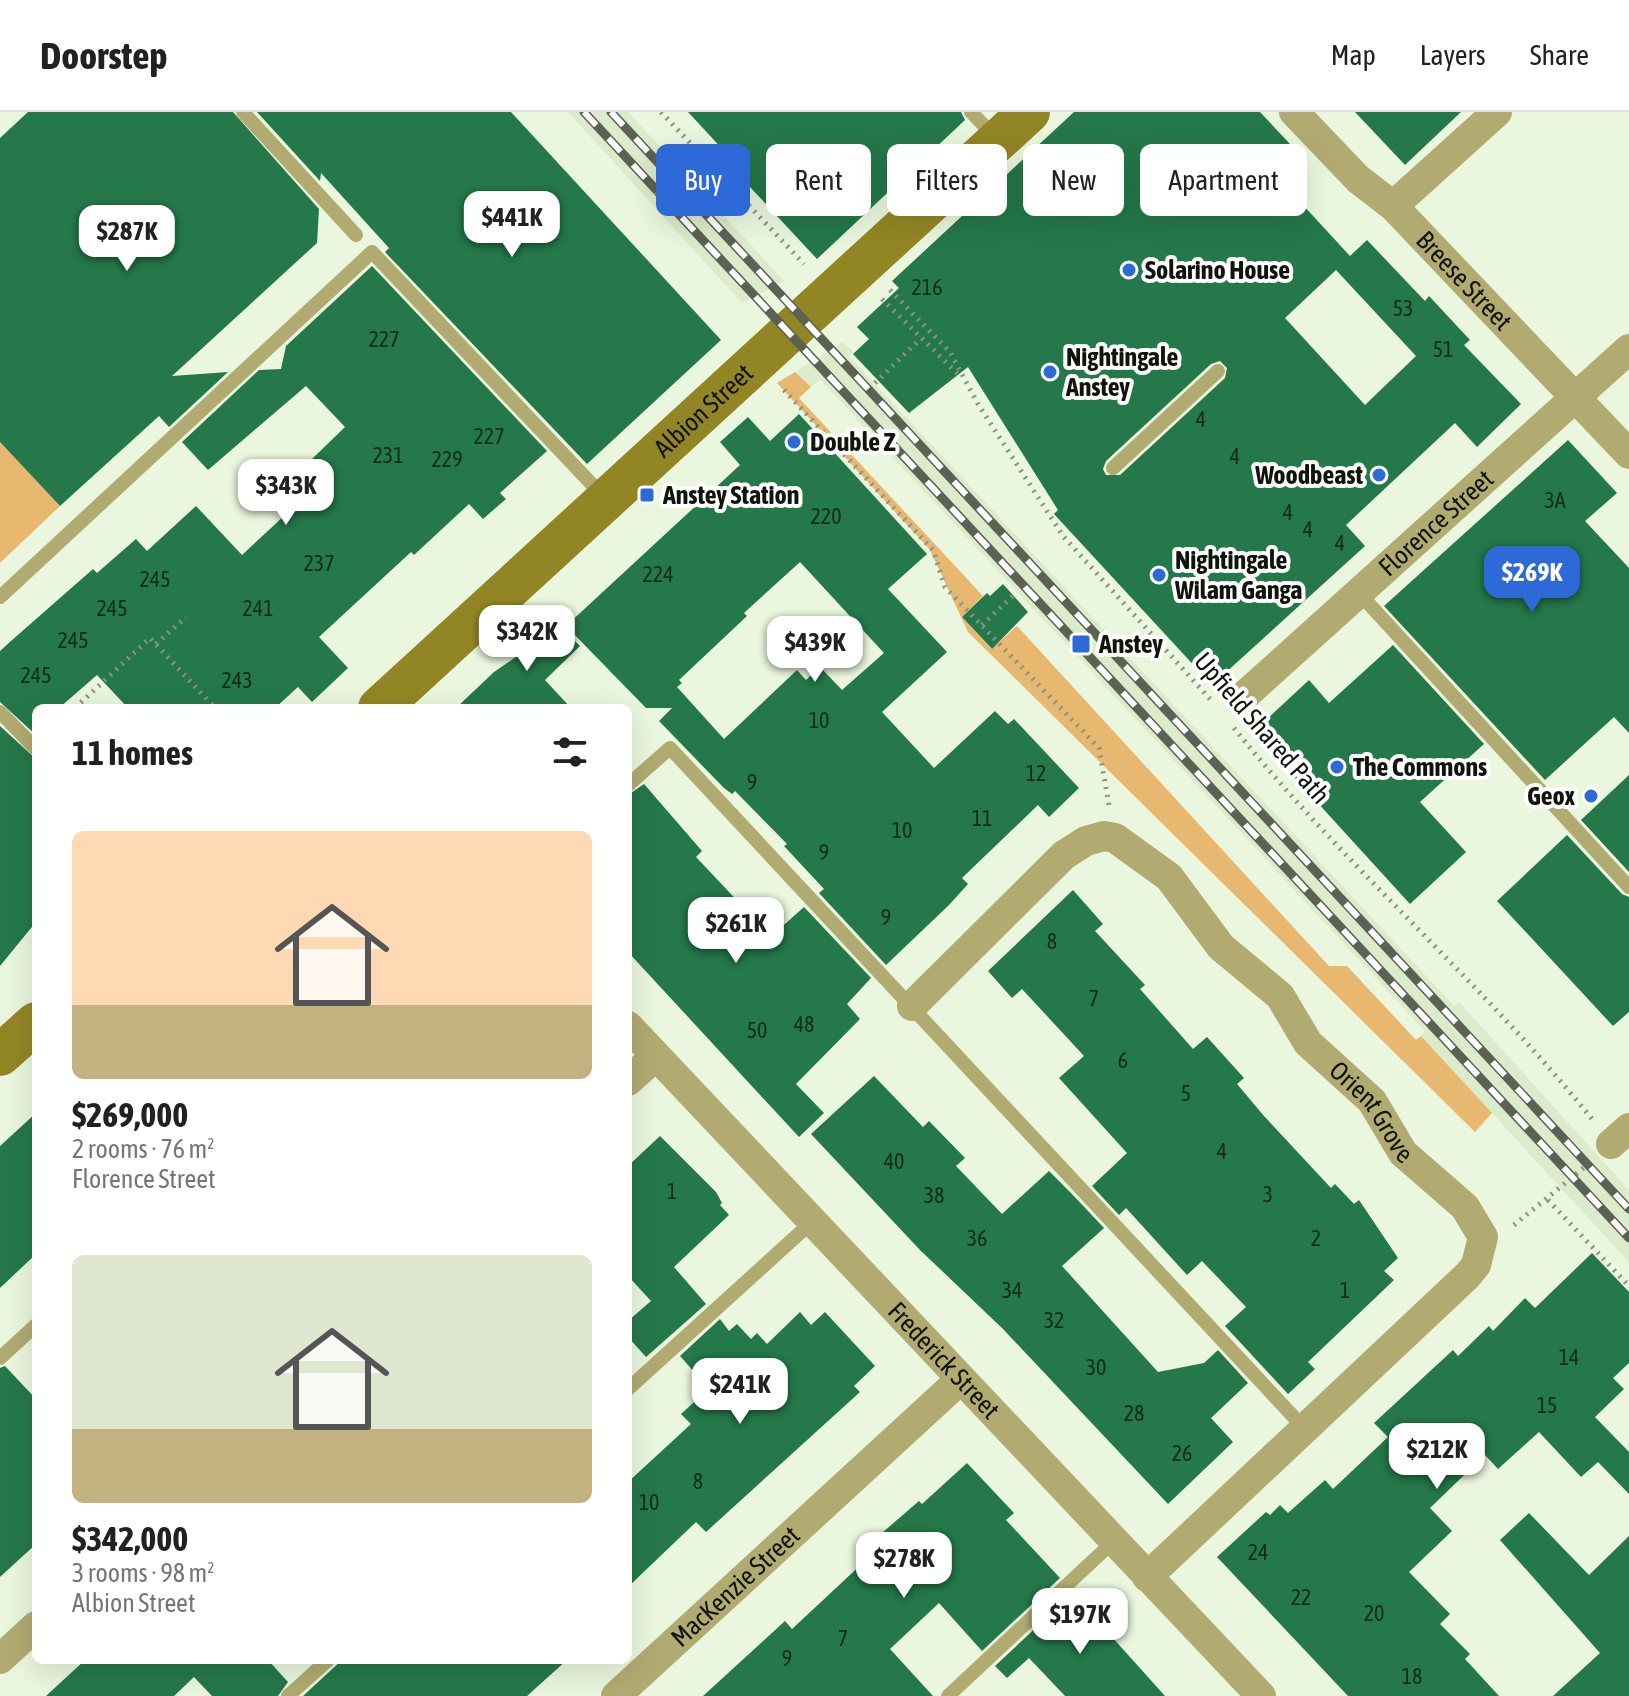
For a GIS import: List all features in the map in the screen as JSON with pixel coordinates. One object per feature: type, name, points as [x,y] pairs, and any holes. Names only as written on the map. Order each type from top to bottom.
[{"type":"street","name":"Albion Street","points":[[383,704],[832,289],[984,126],[1029,112]]},
{"type":"street","name":"Breese Street","points":[[1294,112],[1358,179],[1393,206],[1629,454]]},
{"type":"street","points":[[1393,206],[1497,112]]},
{"type":"street","name":"Florence Street","points":[[1230,709],[1629,349]]},
{"type":"street","points":[[912,1006],[1064,855],[1086,841],[1104,836],[1115,838]]},
{"type":"street","name":"Orient Grove","points":[[1115,838],[1169,877],[1229,956],[1280,996],[1308,1043],[1372,1101],[1403,1153],[1465,1207],[1483,1237]]},
{"type":"street","points":[[0,1055],[32,1027]]},
{"type":"street","name":"Frederick Street","points":[[632,1030],[1261,1696]]},
{"type":"street","points":[[632,1077],[656,1056]]},
{"type":"street","points":[[1147,1577],[1468,1275],[1476,1265],[1483,1237]]},
{"type":"street","name":"MacKenzie Street","points":[[616,1696],[960,1380]]},
{"type":"street","points":[[0,1659],[32,1630]]},
{"type":"lane","points":[[243,112],[356,235]]},
{"type":"lane","points":[[0,597],[372,252],[606,500]]},
{"type":"lane","points":[[1113,468],[1218,371]]},
{"type":"lane","points":[[1358,591],[1629,887]]},
{"type":"lane","points":[[0,712],[32,745]]},
{"type":"lane","points":[[632,781],[670,748],[1305,1429]]},
{"type":"lane","points":[[632,1385],[813,1221]]},
{"type":"lane","points":[[0,1358],[32,1329]]},
{"type":"lane","points":[[957,1693],[1114,1541]]},
{"type":"lane","points":[[288,1696],[324,1664]]},
{"type":"path","points":[[661,112],[862,319],[881,299],[964,380]]},
{"type":"path","name":"Upfield Shared Path","points":[[881,299],[890,289],[950,352],[964,380],[1063,536],[1230,709],[1396,907],[1620,1136]]},
{"type":"path","points":[[875,383],[921,338]]},
{"type":"path","points":[[776,381],[933,550],[948,586],[982,625],[1099,748],[1115,838]]},
{"type":"path","points":[[982,625],[1017,592]]},
{"type":"path","points":[[156,644],[186,617]]},
{"type":"path","points":[[79,704],[150,638],[211,704]]},
{"type":"path","points":[[1483,1237],[1519,1223],[1620,1136]]},
{"type":"path","points":[[1548,1200],[1629,1286]]},
{"type":"shaded area","points":[[568,112],[628,112],[658,144],[656,209]]},
{"type":"shaded area","points":[[663,216],[724,216],[784,281],[742,303]]},
{"type":"shaded area","points":[[843,342],[853,351],[849,356],[1454,1006],[1459,1002],[1629,1190],[1629,1262],[1421,1036],[1425,1031],[820,379],[811,387],[795,372]]},
{"type":"shaded area","points":[[795,372],[811,387],[799,398],[983,596],[962,617],[991,649],[1017,626],[1329,966],[1347,966],[1416,1040],[1421,1036],[1492,1113],[1475,1132],[968,632],[930,550],[777,383]]},
{"type":"shaded area","points":[[0,442],[60,506],[0,563]]},
{"type":"building","points":[[28,112],[233,112],[319,209],[317,243],[172,376],[228,372],[169,427],[159,416],[60,506],[0,442],[0,138]]},
{"type":"building","points":[[257,112],[511,112],[721,340],[587,464],[385,252],[389,248],[321,173],[320,181]]},
{"type":"building","points":[[688,112],[961,112],[965,120],[939,144],[887,144],[887,193],[871,208],[871,144],[766,144],[766,204],[750,187],[750,144],[718,144]]},
{"type":"building","points":[[1074,112],[1260,112],[1290,144],[1140,144],[1140,216],[1307,216],[1307,209],[1350,256],[1367,240],[1425,301],[1429,296],[1470,340],[1464,345],[1521,404],[1477,447],[1455,423],[1346,525],[1365,546],[1212,685],[1054,514],[1058,510],[968,367],[909,413],[853,354],[869,339],[857,327],[899,288],[892,281],[962,216],[1007,216],[1007,174],[1023,159],[1023,216],[1124,216],[1124,144],[1040,144]],"holes":[[[1336,270],[1416,356],[1365,405],[1285,318]],[[1220,361],[1227,368],[1225,378],[1120,475],[1106,475],[1103,469],[1106,461],[1211,364]]]},
{"type":"building","points":[[1355,112],[1461,112],[1405,165]]},
{"type":"building","points":[[777,216],[863,216],[817,259]]},
{"type":"building","points":[[372,266],[547,451],[500,493],[506,499],[483,519],[469,504],[414,555],[411,552],[319,637],[348,668],[312,702],[298,687],[279,704],[124,704],[97,675],[64,704],[32,704],[32,731],[0,702],[0,651],[93,569],[97,573],[136,539],[147,551],[196,506],[242,555],[326,477],[311,460],[345,427],[306,386],[208,470],[182,442],[259,370],[281,369],[286,346]]},
{"type":"building","points":[[799,414],[927,554],[888,589],[947,652],[882,712],[934,768],[995,711],[1008,724],[1014,719],[1079,788],[1049,817],[1038,805],[962,878],[968,884],[886,965],[819,893],[824,889],[784,846],[787,844],[735,791],[732,794],[724,788],[659,721],[672,708],[646,708],[566,626],[740,465],[720,442],[748,417],[770,441]],"holes":[[[800,562],[884,653],[842,690],[820,667],[806,680],[797,670],[724,739],[677,687],[682,683],[679,680],[747,616],[744,613]]]},
{"type":"building","points":[[1568,440],[1617,493],[1585,521],[1629,568],[1629,733],[1614,717],[1545,780],[1384,606]]},
{"type":"building","points":[[1003,584],[1028,612],[992,649],[962,617],[987,593],[990,596]]},
{"type":"building","points":[[550,616],[580,646],[545,680],[567,704],[460,704],[494,672],[516,657],[511,652]]},
{"type":"building","name":"The Commons","points":[[1393,645],[1484,744],[1420,802],[1466,852],[1410,904],[1253,732],[1309,680],[1329,703]]},
{"type":"building","points":[[0,726],[32,755],[32,927],[0,966]]},
{"type":"building","points":[[1629,775],[1629,872],[1581,820]]},
{"type":"building","points":[[644,784],[702,851],[696,857],[762,927],[767,923],[776,932],[804,907],[871,978],[847,1004],[860,1019],[796,1084],[824,1113],[799,1137],[632,956],[632,792]]},
{"type":"building","points":[[1567,835],[1622,894],[1629,897],[1629,1012],[1613,1026],[1497,901]]},
{"type":"building","points":[[1073,890],[1103,924],[1095,931],[1145,985],[1140,989],[1193,1049],[1207,1037],[1244,1078],[1237,1084],[1264,1116],[1331,1188],[1335,1184],[1354,1204],[1359,1200],[1398,1258],[1384,1271],[1394,1280],[1308,1362],[1315,1369],[1288,1394],[1225,1326],[1246,1307],[1202,1261],[1187,1275],[1126,1208],[1119,1215],[1092,1186],[1127,1153],[1059,1078],[1084,1056],[1022,989],[1012,998],[988,971]]},
{"type":"building","points":[[874,1076],[923,1127],[929,1121],[965,1158],[956,1166],[1002,1214],[1049,1171],[1071,1193],[1104,1228],[1062,1266],[1158,1372],[1204,1363],[1218,1350],[1248,1383],[1211,1418],[1233,1442],[1168,1504],[1002,1328],[920,1250],[811,1134]]},
{"type":"building","points":[[32,1117],[32,1258],[0,1288],[0,1146]]},
{"type":"building","points":[[660,1136],[716,1192],[722,1203],[720,1205],[729,1215],[674,1267],[706,1304],[646,1357],[632,1341],[632,1318],[651,1301],[632,1280],[632,1162]]},
{"type":"building","points":[[1592,1253],[1629,1292],[1629,1363],[1613,1378],[1624,1389],[1595,1417],[1629,1452],[1629,1494],[1598,1462],[1581,1477],[1539,1432],[1498,1469],[1485,1455],[1430,1508],[1452,1531],[1409,1572],[1450,1614],[1440,1624],[1470,1654],[1465,1659],[1499,1696],[1348,1696],[1217,1557],[1266,1512],[1270,1515],[1280,1505],[1288,1513],[1325,1480],[1333,1489],[1388,1437],[1374,1423],[1453,1350],[1458,1356],[1489,1326],[1493,1331],[1525,1298],[1535,1308]]},
{"type":"building","points":[[800,1312],[811,1325],[825,1312],[875,1366],[854,1386],[860,1392],[706,1532],[696,1522],[632,1583],[632,1478],[691,1424],[681,1414],[704,1393],[700,1388],[704,1383],[680,1356],[720,1319],[729,1331],[737,1324],[751,1339],[757,1333],[767,1344]]},
{"type":"building","points":[[5,1366],[32,1395],[32,1548],[0,1577],[0,1368]]},
{"type":"building","points":[[967,1463],[1014,1513],[1006,1520],[1060,1578],[982,1651],[939,1603],[890,1649],[933,1696],[703,1696],[785,1621],[792,1629],[881,1546],[875,1539],[919,1501],[922,1504]]},
{"type":"building","points":[[1529,1513],[1589,1575],[1629,1536],[1629,1696],[1553,1696],[1600,1653],[1500,1540]]},
{"type":"building","points":[[1073,1593],[1115,1634],[1112,1637],[1165,1696],[1065,1696],[1029,1658],[1007,1678],[995,1666]]},
{"type":"building","points":[[81,1664],[272,1664],[288,1682],[278,1696],[212,1696],[194,1677],[174,1696],[46,1696]]},
{"type":"building","points":[[338,1664],[563,1664],[527,1696],[303,1696]]},
{"type":"railway","points":[[584,112],[1629,1238]]},
{"type":"railway","points":[[611,112],[1629,1209]]},
{"type":"place","name":"Solarino House","points":[[1129,270]]},
{"type":"place","name":"Nightingale Anstey","points":[[1050,372]]},
{"type":"place","name":"Double Z","points":[[794,442]]},
{"type":"place","name":"Woodbeast","points":[[1379,475]]},
{"type":"place","name":"Anstey Station","points":[[647,495]]},
{"type":"place","name":"Nightingale Wilam Ganga","points":[[1159,575]]},
{"type":"place","name":"Anstey","points":[[1081,644]]},
{"type":"place","name":"The Commons","points":[[1337,767]]},
{"type":"place","name":"Geox","points":[[1591,796]]}]
